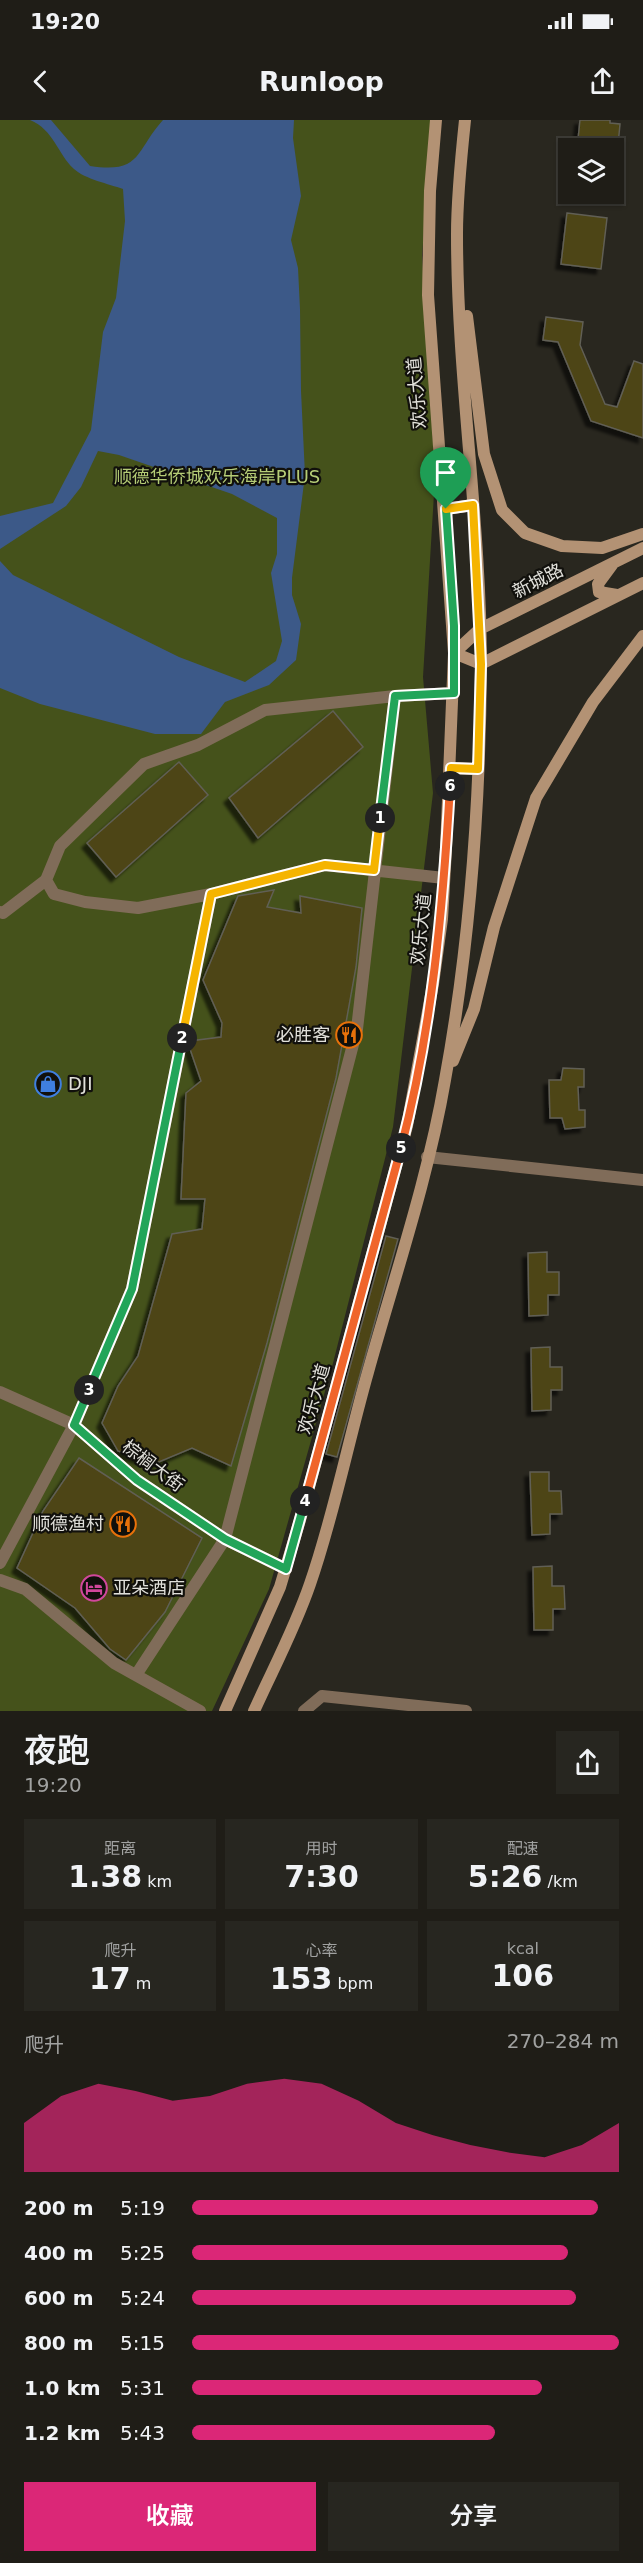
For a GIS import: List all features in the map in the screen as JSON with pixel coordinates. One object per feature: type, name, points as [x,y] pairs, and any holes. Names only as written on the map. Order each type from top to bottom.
[{"type":"street","name":"欢乐大道","points":[[225,1711],[286,1569],[407,1126],[433,984],[444,879],[454,693],[446,509],[428,295],[430,191],[436,120]]},
{"type":"street","points":[[254,1711],[291,1634],[310,1584],[427,1157],[446,1079],[469,902],[478,769],[481,664],[458,255],[465,120]]},
{"type":"street","points":[[458,255],[484,454],[502,510],[525,533],[562,546],[602,548],[643,534]]},
{"type":"street","points":[[446,509],[473,505]]},
{"type":"street","name":"新城路","points":[[454,653],[480,629],[643,548]]},
{"type":"street","points":[[615,561],[598,584],[599,592],[617,595]]},
{"type":"street","points":[[454,653],[481,664],[643,582]]},
{"type":"street","points":[[446,1079],[474,1009],[494,927],[536,798],[593,702],[643,636]]},
{"type":"street","points":[[0,912],[3,913],[46,880],[60,846],[144,764],[198,745],[265,710],[395,696],[454,693]]},
{"type":"street","points":[[136,1675],[225,1539],[357,1029],[395,696]]},
{"type":"street","points":[[451,768],[478,769]]},
{"type":"street","points":[[46,880],[54,894],[85,902],[138,908],[211,894],[325,865],[444,879]]},
{"type":"street","points":[[0,1563],[74,1425],[132,1289],[211,894]]},
{"type":"street","points":[[427,1157],[643,1180]]},
{"type":"street","name":"棕榈大街","points":[[0,1392],[74,1425],[137,1480],[225,1539],[286,1569]]},
{"type":"street","points":[[0,1580],[25,1589],[114,1663],[200,1711]]},
{"type":"street","points":[[304,1711],[322,1696],[466,1711]]},
{"type":"green space","name":"顺德华侨城欢乐海岸PLUS","points":[[0,120],[433,120],[422,255],[435,477],[423,677],[433,793],[393,1127],[333,1363],[269,1589],[212,1711],[0,1711]]},
{"type":"water","points":[[30,120],[51,120],[90,166],[107,168],[119,167],[136,158],[163,120],[294,120],[293,138],[301,196],[291,240],[298,268],[305,475],[292,578],[292,595],[301,624],[296,660],[269,685],[225,702],[201,734],[155,734],[40,704],[0,688],[0,561],[13,575],[179,657],[245,682],[276,661],[282,641],[271,573],[277,554],[277,518],[232,494],[119,455],[98,451],[81,487],[66,506],[0,549],[0,516],[53,503],[91,430],[103,332],[116,298],[125,221],[123,189],[79,173],[68,163],[45,130]]},
{"type":"building","points":[[580,120],[610,120],[610,123],[620,124],[619,138],[578,138]]},
{"type":"building","points":[[567,213],[607,218],[601,269],[561,264]]},
{"type":"building","points":[[546,317],[583,322],[580,345],[605,404],[617,407],[634,361],[643,364],[643,438],[591,421],[558,342],[543,340]]},
{"type":"building","points":[[333,711],[363,747],[258,838],[229,798]]},
{"type":"building","points":[[179,762],[208,795],[116,877],[87,843]]},
{"type":"building","points":[[274,890],[267,907],[301,913],[300,896],[362,908],[356,967],[336,1078],[267,1343],[231,1466],[192,1448],[154,1464],[118,1451],[102,1423],[118,1386],[138,1356],[172,1234],[202,1229],[205,1199],[181,1199],[186,1093],[201,1081],[189,1046],[190,1041],[221,1037],[222,1023],[203,980],[238,896]]},
{"type":"building","points":[[563,1068],[584,1069],[584,1087],[578,1087],[579,1110],[585,1110],[585,1127],[565,1129],[562,1118],[550,1118],[549,1080],[561,1080]]},
{"type":"building","points":[[386,1236],[398,1239],[337,1457],[326,1454]]},
{"type":"building","points":[[547,1252],[547,1272],[559,1272],[559,1295],[548,1295],[548,1315],[529,1316],[528,1253]]},
{"type":"building","points":[[550,1347],[550,1367],[562,1367],[562,1390],[551,1390],[551,1410],[532,1411],[531,1348]]},
{"type":"building","points":[[79,1458],[202,1538],[165,1612],[126,1660],[110,1649],[75,1608],[17,1568],[43,1511]]},
{"type":"building","points":[[530,1472],[549,1472],[549,1491],[561,1491],[562,1514],[550,1514],[550,1534],[532,1535]]},
{"type":"building","points":[[552,1566],[552,1586],[564,1586],[565,1609],[553,1609],[553,1630],[534,1630],[533,1567]]},
{"type":"place","name":"必胜客","points":[[349,1035]]},
{"type":"place","name":"DJI","points":[[48,1084]]},
{"type":"place","name":"顺德渔村","points":[[123,1524]]},
{"type":"place","name":"亚朵酒店","points":[[94,1588]]},
{"type":"route","points":[[473,505],[481,664],[478,769],[451,768],[442,920],[433,984],[407,1126],[286,1569],[225,1539],[137,1480],[74,1425],[132,1289],[211,894],[325,865],[374,870],[395,696],[454,693],[454,626],[446,509],[473,505]]}]
